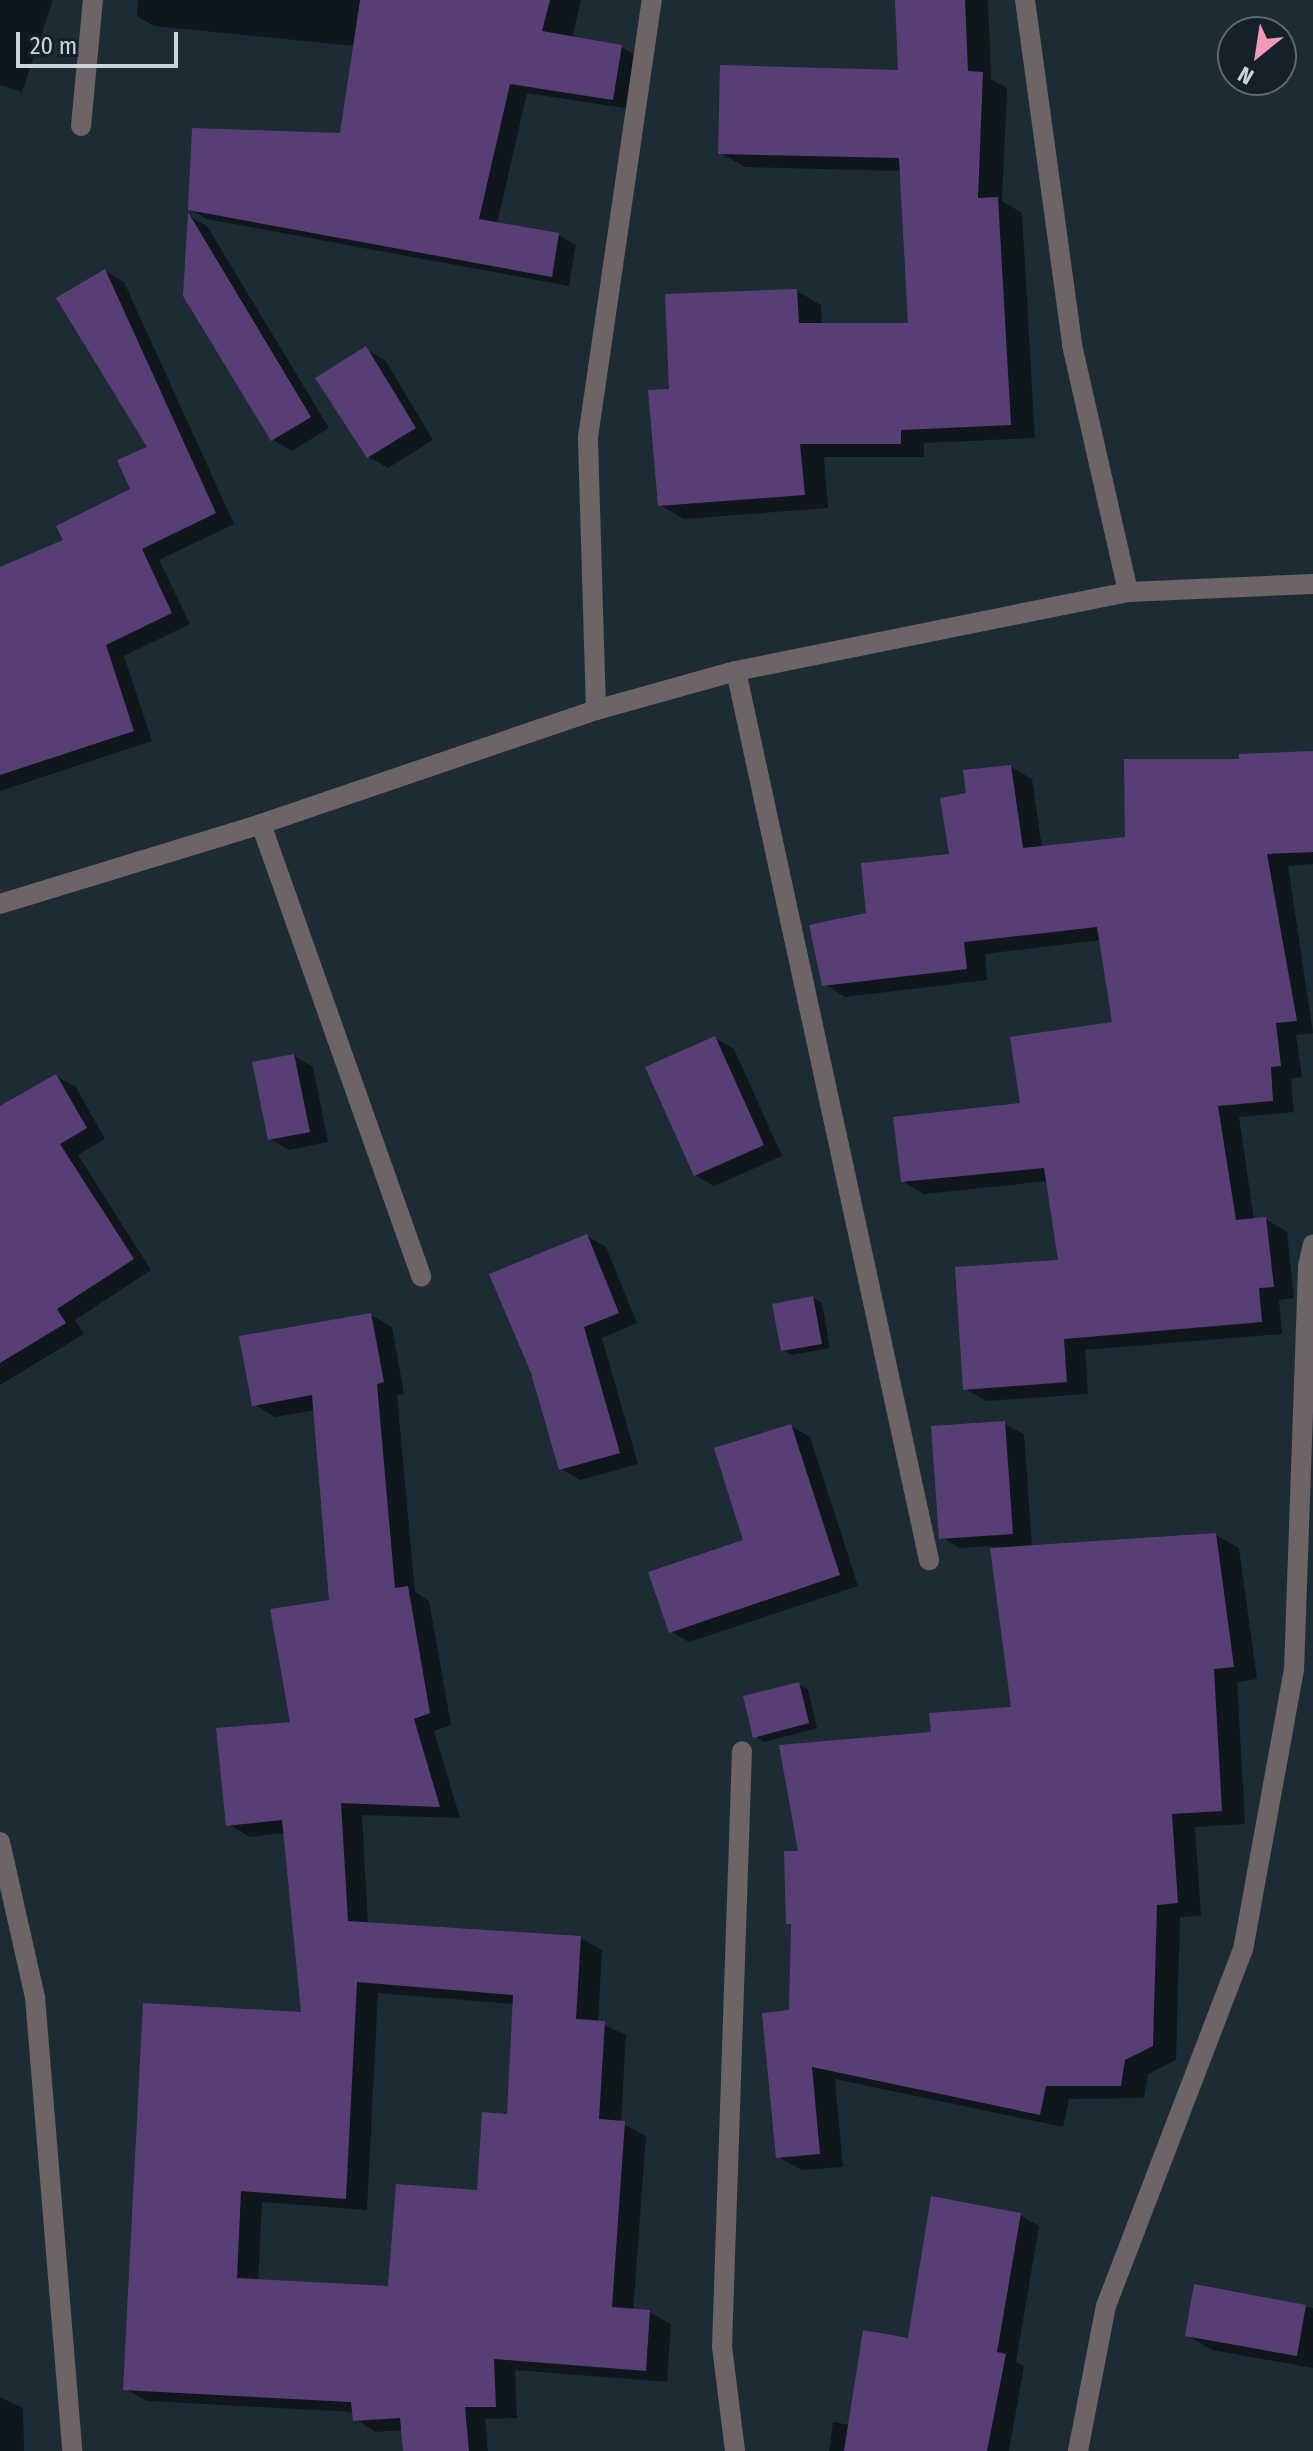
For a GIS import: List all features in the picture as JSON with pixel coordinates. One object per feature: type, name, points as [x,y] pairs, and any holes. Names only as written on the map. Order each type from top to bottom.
[{"type":"street","points":[[81,126],[93,0]]},
{"type":"street","points":[[596,710],[588,437],[652,0]]},
{"type":"street","points":[[1025,0],[1072,345],[1128,592]]},
{"type":"street","points":[[0,904],[261,824],[596,710],[736,671],[1128,592],[1313,584]]},
{"type":"street","points":[[736,671],[929,1560]]},
{"type":"street","points":[[261,824],[421,1277]]},
{"type":"street","points":[[1078,2451],[1106,2306],[1243,1950],[1294,1670],[1308,1266],[1313,1245]]},
{"type":"street","points":[[735,2451],[722,2347],[742,1751]]},
{"type":"street","points":[[0,1842],[35,1997],[72,2451]]},
{"type":"building","points":[[360,0],[550,0],[542,31],[622,45],[613,100],[510,84],[479,219],[559,233],[552,277],[188,210],[192,128],[340,133]]},
{"type":"building","points":[[895,0],[965,0],[968,71],[983,72],[978,198],[998,197],[1011,425],[901,430],[901,444],[800,444],[805,495],[658,506],[648,390],[669,389],[665,294],[797,289],[799,323],[908,323],[899,158],[718,154],[720,65],[898,70]]},
{"type":"building","points":[[188,212],[311,417],[271,441],[183,296]]},
{"type":"building","points":[[105,269],[216,513],[142,549],[172,613],[106,645],[134,731],[0,775],[0,567],[63,540],[56,526],[130,489],[117,460],[147,447],[56,298]]},
{"type":"building","points":[[366,346],[416,428],[367,458],[315,378]]},
{"type":"building","points":[[1313,751],[1313,852],[1267,854],[1297,1021],[1276,1023],[1281,1066],[1271,1067],[1273,1101],[1218,1106],[1236,1220],[1266,1217],[1274,1287],[1259,1288],[1262,1322],[1064,1339],[1067,1382],[963,1390],[955,1267],[1058,1260],[1044,1168],[901,1182],[893,1117],[1020,1103],[1010,1037],[1112,1022],[1097,927],[964,942],[967,969],[822,986],[809,925],[866,913],[861,863],[949,854],[940,798],[966,793],[963,770],[1011,765],[1023,848],[1125,837],[1124,759],[1239,759],[1239,754]]},
{"type":"building","points":[[715,1036],[764,1145],[694,1176],[645,1067]]},
{"type":"building","points":[[294,1054],[310,1132],[268,1140],[252,1062]]},
{"type":"building","points":[[56,1074],[87,1128],[60,1144],[134,1259],[57,1309],[66,1323],[0,1363],[0,1106]]},
{"type":"building","points":[[587,1234],[619,1313],[584,1327],[620,1453],[559,1470],[531,1373],[489,1274]]},
{"type":"building","points":[[813,1296],[822,1344],[781,1351],[772,1304]]},
{"type":"building","points":[[371,1313],[384,1382],[377,1384],[395,1588],[408,1586],[430,1713],[414,1719],[440,1807],[341,1803],[348,1921],[581,1936],[576,2019],[605,2021],[599,2119],[625,2121],[612,2307],[650,2310],[646,2371],[494,2359],[496,2407],[465,2407],[469,2451],[403,2451],[400,2418],[353,2421],[351,2402],[123,2390],[143,2003],[301,2012],[282,1820],[226,1826],[216,1728],[290,1722],[270,1609],[329,1600],[312,1395],[252,1406],[239,1336]],"holes":[[[357,1982],[513,1995],[507,2114],[482,2112],[477,2190],[396,2184],[388,2286],[237,2278],[241,2191],[346,2199]]]},
{"type":"building","points":[[1005,1421],[1013,1534],[939,1539],[931,1426]]},
{"type":"building","points":[[791,1424],[840,1575],[669,1633],[648,1572],[743,1540],[714,1448]]},
{"type":"building","points":[[1216,1533],[1234,1667],[1214,1669],[1222,1811],[1172,1814],[1178,1903],[1157,1905],[1153,2046],[1125,2060],[1121,2086],[1046,2086],[1040,2115],[812,2067],[820,2154],[776,2158],[762,2013],[789,2010],[791,1924],[786,1924],[784,1851],[798,1851],[779,1745],[931,1732],[929,1713],[1011,1707],[990,1548]]},
{"type":"building","points":[[799,1682],[809,1723],[753,1738],[743,1696]]},
{"type":"building","points":[[931,2196],[1021,2213],[997,2352],[1006,2354],[987,2451],[844,2451],[863,2330],[908,2338]]},
{"type":"building","points":[[1194,2284],[1306,2305],[1297,2356],[1185,2336]]}]
